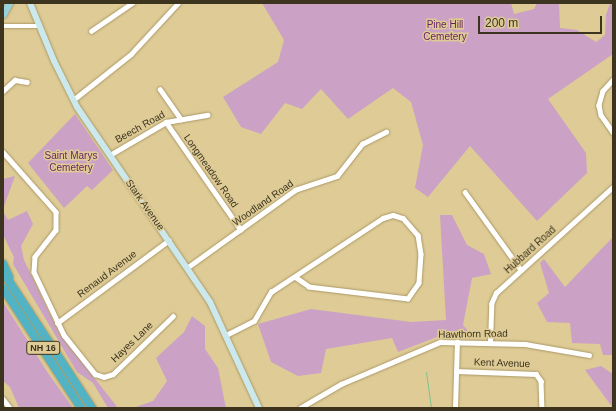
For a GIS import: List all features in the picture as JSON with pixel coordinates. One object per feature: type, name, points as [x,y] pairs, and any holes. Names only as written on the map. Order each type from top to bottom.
[{"type":"highway","points":[[3,264],[15,288]]},
{"type":"highway","name":"NH 16","points":[[3,272],[15,288],[92,408]]},
{"type":"highway","name":"NH 16","points":[[3,288],[81,408]]},
{"type":"main road","points":[[3,14],[9,3]]},
{"type":"main road","name":"Stark Avenue","points":[[30,3],[38,26],[73,100],[188,267],[210,302],[259,408]]},
{"type":"street","points":[[91,31],[132,3]]},
{"type":"street","points":[[73,100],[130,54],[178,3]]},
{"type":"street","points":[[3,26],[38,26]]},
{"type":"street","points":[[3,91],[14,80],[27,82]]},
{"type":"street","points":[[613,80],[603,91],[599,105],[601,115],[613,132]]},
{"type":"street","name":"Beech Road","points":[[160,89],[181,119]]},
{"type":"street","name":"Beech Road","points":[[110,155],[166,122],[207,115]]},
{"type":"street","name":"Longmeadow Road","points":[[166,122],[241,230]]},
{"type":"street","name":"Woodland Road","points":[[188,267],[300,188],[337,176],[362,144],[386,132]]},
{"type":"street","points":[[3,152],[56,212],[57,225],[51,238],[35,257],[33,267],[57,323]]},
{"type":"street","name":"Hubbard Road","points":[[490,342],[493,299],[521,270],[613,187]]},
{"type":"street","points":[[465,192],[521,270]]},
{"type":"street","points":[[226,335],[254,321],[267,296],[388,216],[408,221],[418,235],[421,254],[419,283],[408,299],[309,287],[296,278]]},
{"type":"street","name":"Renaud Avenue","points":[[57,323],[169,240]]},
{"type":"street","name":"Hayes Lane","points":[[57,323],[83,359],[102,377],[113,374],[173,316]]},
{"type":"street","points":[[455,408],[456,342]]},
{"type":"street","name":"Hawthorn Road","points":[[300,408],[336,386],[390,365],[424,347],[456,342],[490,342],[544,346],[589,355]]},
{"type":"street","name":"Kent Avenue","points":[[456,371],[536,374],[541,381],[542,408]]},
{"type":"street","points":[[3,399],[10,408]]},
{"type":"green space","name":"Pine Hill Cemetery","points":[[262,3],[511,3],[514,14],[534,9],[537,3],[559,3],[560,28],[577,30],[596,42],[605,35],[606,15],[610,3],[613,3],[613,54],[548,99],[586,153],[587,173],[537,221],[470,146],[428,197],[415,188],[423,145],[411,102],[393,88],[348,119],[321,89],[302,109],[285,103],[261,134],[241,127],[223,97],[278,62],[284,40]]},
{"type":"green space","name":"Saint Marys Cemetery","points":[[75,114],[113,170],[92,190],[87,186],[64,208],[28,163]]},
{"type":"green space","points":[[15,176],[3,209],[3,179]]},
{"type":"green space","points":[[27,211],[33,224],[21,246],[24,260],[59,333],[118,408],[108,408],[93,383],[77,372],[13,264],[14,257],[3,235],[3,212],[8,220]]},
{"type":"green space","points":[[440,215],[452,215],[467,245],[484,254],[491,274],[472,278],[463,325],[469,332],[437,337],[398,352],[392,338],[326,349],[321,373],[298,376],[271,362],[258,324],[311,309],[411,322],[446,320]]},
{"type":"green space","points":[[613,237],[613,355],[603,355],[600,344],[572,343],[570,323],[547,322],[537,303],[549,293],[540,263],[544,259],[565,287]]},
{"type":"green space","points":[[3,302],[48,373],[73,408],[19,408],[10,387],[3,381]]},
{"type":"green space","points":[[192,316],[205,326],[205,349],[218,368],[226,408],[133,408],[153,401],[167,381],[156,358],[184,332]]},
{"type":"green space","points":[[601,366],[613,374],[613,408],[585,370]]},
{"type":"waterway","points":[[426,372],[431,408]]}]
